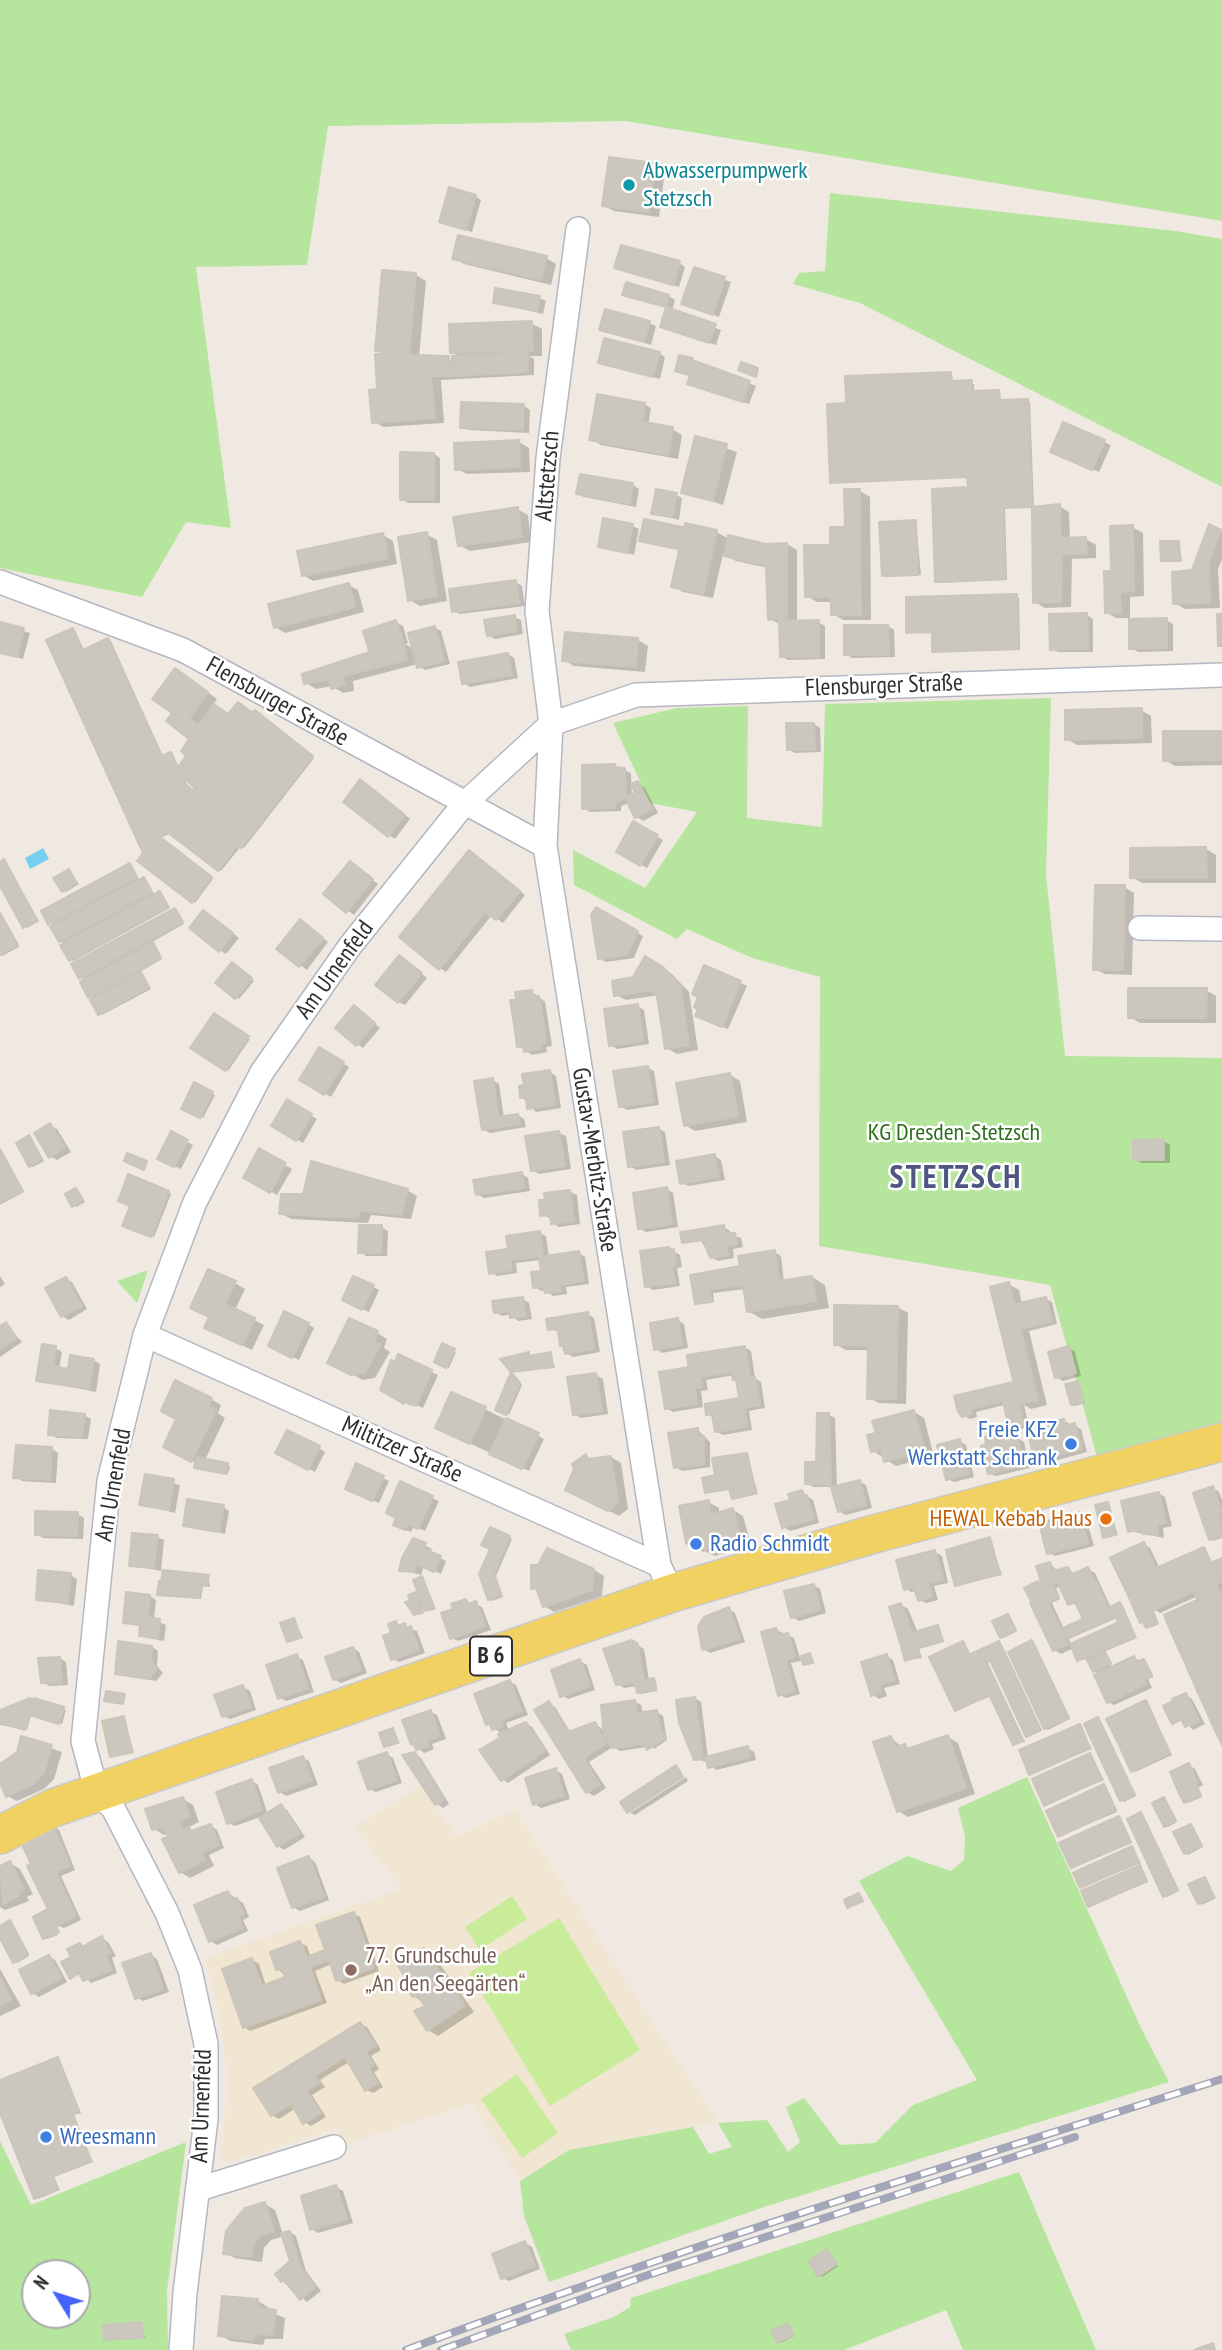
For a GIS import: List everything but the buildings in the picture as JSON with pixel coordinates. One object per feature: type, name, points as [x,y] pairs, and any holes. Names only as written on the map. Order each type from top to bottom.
[{"type":"main road","name":"B 6","points":[[0,1835],[53,1808],[665,1579],[881,1532],[1222,1442]]},
{"type":"street","name":"Altstetzsch","points":[[551,724],[537,611],[548,458],[579,229]]},
{"type":"street","name":"Flensburger Straße","points":[[0,582],[183,650],[544,846]]},
{"type":"street","name":"Flensburger Straße","points":[[551,724],[636,695],[1222,675]]},
{"type":"street","name":"Am Urnenfeld","points":[[181,2350],[208,2084],[206,2044],[190,1970],[167,1913],[113,1808],[97,1793],[83,1741],[109,1481],[145,1335],[195,1202],[262,1072],[350,946],[464,804],[551,724]]},
{"type":"street","name":"Gustav-Merbitz-Straße","points":[[551,724],[544,846],[665,1579]]},
{"type":"street","points":[[1140,928],[1222,929]]},
{"type":"street","name":"Miltitzer Straße","points":[[145,1335],[665,1579]]},
{"type":"street","points":[[199,2189],[334,2147]]},
{"type":"shaded area","points":[[421,1785],[456,1836],[515,1811],[718,2122],[569,2150],[520,2181],[472,2103],[344,2145],[337,2128],[228,2163],[221,2155],[228,2082],[219,2011],[205,1958],[402,1889],[355,1827]]},
{"type":"green space","points":[[0,0],[1222,0],[1222,221],[625,121],[328,126],[307,265],[196,267],[231,528],[186,522],[142,597],[0,568]]},
{"type":"green space","points":[[830,193],[1176,231],[1222,239],[1222,487],[860,303],[793,284],[799,273],[825,271]]},
{"type":"green space","name":"KG Dresden-Stetzsch","points":[[1051,698],[1046,875],[1065,1056],[1222,1058],[1222,1422],[1097,1457],[1050,1285],[819,1246],[820,977],[752,958],[687,929],[677,939],[574,885],[573,850],[645,888],[697,812],[650,803],[613,723],[677,708],[748,706],[747,818],[822,827],[825,704]]},
{"type":"green space","points":[[148,1270],[137,1303],[117,1281]]},
{"type":"green space","points":[[1027,1777],[1141,2028],[1169,2082],[767,2206],[549,2282],[524,2216],[520,2181],[569,2150],[693,2127],[709,2154],[732,2147],[718,2123],[767,2120],[788,2152],[800,2142],[786,2107],[804,2098],[840,2145],[875,2143],[913,2105],[977,2080],[859,1881],[907,1856],[951,1871],[964,1860],[965,1836],[958,1808]]},
{"type":"green space","points":[[512,1896],[527,1919],[480,1950],[465,1927]]},
{"type":"green space","points":[[559,1918],[640,2050],[550,2106],[469,1973]]},
{"type":"green space","points":[[517,2074],[558,2133],[522,2158],[481,2099]]},
{"type":"green space","points":[[0,2141],[31,2205],[186,2142],[167,2291],[168,2350],[0,2350]]},
{"type":"green space","points":[[1019,2172],[1096,2350],[963,2350],[946,2310],[844,2350],[571,2350],[564,2334],[614,2317],[630,2307],[631,2298]]},
{"type":"water","points":[[43,848],[49,859],[30,869],[25,858]]},
{"type":"railway","points":[[406,2350],[710,2243],[1222,2079]]},
{"type":"railway","points":[[441,2350],[645,2276],[1075,2137]]},
{"type":"place","name":"Abwasserpumpwerk Stetzsch","points":[[629,185]]},
{"type":"place","name":"Freie KFZ Werkstatt Schrank","points":[[1071,1444]]},
{"type":"place","name":"HEWAL Kebab Haus","points":[[1106,1519]]},
{"type":"place","name":"Radio Schmidt","points":[[696,1544]]},
{"type":"place","name":"77. Grundschule „An den Seegärten“","points":[[351,1970]]},
{"type":"place","name":"Wreesmann","points":[[46,2137]]},
{"type":"district","name":"STETZSCH","points":[[956,1179]]}]
